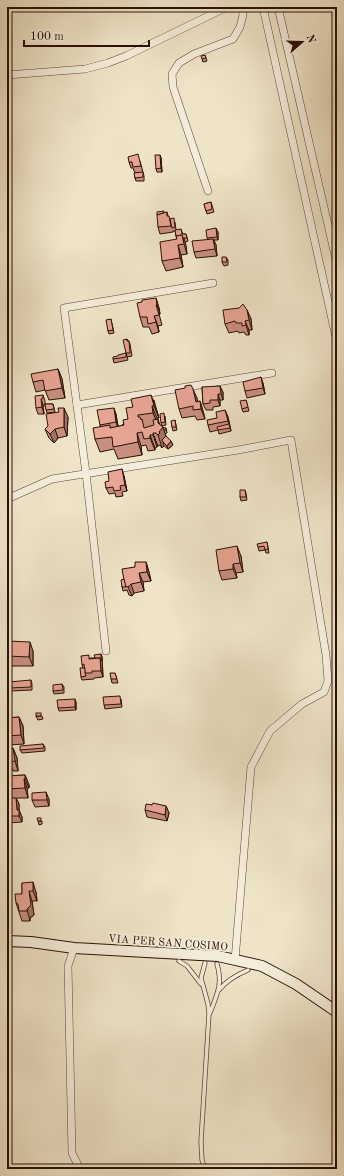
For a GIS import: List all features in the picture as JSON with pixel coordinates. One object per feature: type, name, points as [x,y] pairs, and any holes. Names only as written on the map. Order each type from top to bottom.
[{"type":"street","points":[[7,75],[85,69],[108,62],[126,56],[227,7]]},
{"type":"street","points":[[208,191],[173,87],[172,74],[179,64],[194,54],[233,39],[240,27],[243,15],[242,7]]},
{"type":"street","points":[[263,7],[337,342]]},
{"type":"street","points":[[278,7],[337,264]]},
{"type":"street","points":[[106,651],[86,473],[64,308],[213,283]]},
{"type":"street","points":[[77,405],[272,373]]},
{"type":"street","points":[[7,499],[52,479],[238,450],[291,440],[326,655],[328,681],[324,692],[302,704],[270,731],[251,767],[235,960]]},
{"type":"street","name":"VIA PER SAN COSIMO","points":[[7,941],[31,942],[74,948],[210,955],[235,960],[262,966],[296,984],[337,1012]]},
{"type":"street","points":[[74,948],[68,966],[72,1153],[80,1169]]},
{"type":"lane","points":[[179,960],[191,970],[202,986]]},
{"type":"lane","points":[[205,964],[201,978],[209,1014],[201,1141],[202,1160],[205,1169]]},
{"type":"lane","points":[[217,964],[220,974],[218,993]]},
{"type":"lane","points":[[209,1014],[218,993],[225,983],[236,975],[248,970]]},
{"type":"building","points":[[205,55],[206,58],[202,59],[201,56]]},
{"type":"building","points":[[138,154],[141,166],[133,167],[132,162],[129,162],[128,157]]},
{"type":"building","points":[[155,155],[160,155],[161,168],[156,169]]},
{"type":"building","points":[[143,172],[143,177],[135,178],[134,173]]},
{"type":"building","points":[[211,202],[212,209],[206,211],[204,204]]},
{"type":"building","points":[[164,211],[163,213],[157,215],[157,212]]},
{"type":"building","points":[[167,212],[171,226],[158,227],[157,215]]},
{"type":"building","points":[[174,218],[175,227],[172,228],[170,219]]},
{"type":"building","points":[[216,228],[217,237],[207,238],[206,230]]},
{"type":"building","points":[[181,229],[182,234],[186,234],[187,238],[183,238],[182,235],[176,236],[175,230]]},
{"type":"building","points":[[182,235],[184,244],[178,245],[180,258],[162,261],[160,242],[177,239],[176,236]]},
{"type":"building","points":[[213,239],[215,249],[194,252],[192,241]]},
{"type":"building","points":[[222,257],[226,257],[227,262],[222,262]]},
{"type":"building","points":[[156,298],[156,305],[159,315],[154,316],[156,322],[148,324],[147,317],[140,317],[137,303],[142,302],[142,300]]},
{"type":"building","points":[[243,304],[247,310],[249,320],[245,321],[246,325],[242,326],[242,323],[236,323],[235,321],[225,324],[223,310],[239,308]]},
{"type":"building","points":[[111,319],[113,330],[108,331],[106,320]]},
{"type":"building","points":[[127,339],[127,341],[129,341],[130,353],[126,353],[123,340]]},
{"type":"building","points":[[126,353],[126,357],[113,359],[113,357]]},
{"type":"building","points":[[58,369],[62,388],[45,391],[43,380],[33,382],[31,374]]},
{"type":"building","points":[[261,377],[263,388],[245,391],[243,382]]},
{"type":"building","points":[[191,385],[196,402],[200,401],[201,409],[193,410],[193,406],[179,409],[175,390]]},
{"type":"building","points":[[220,386],[221,394],[218,394],[218,400],[210,400],[210,403],[203,404],[202,387]]},
{"type":"building","points":[[43,395],[43,398],[41,399],[42,407],[36,408],[35,396]]},
{"type":"building","points":[[151,395],[154,406],[152,406],[153,413],[138,415],[138,417],[140,417],[141,420],[142,419],[144,428],[154,425],[153,420],[158,419],[158,423],[163,427],[158,435],[153,433],[153,435],[150,435],[150,438],[144,439],[142,432],[137,433],[138,442],[113,447],[112,437],[95,439],[93,428],[110,425],[110,428],[124,425],[123,420],[128,419],[126,408],[133,407],[131,399]]},
{"type":"building","points":[[246,400],[248,407],[242,409],[240,401]]},
{"type":"building","points":[[45,404],[53,404],[54,409],[46,410]]},
{"type":"building","points":[[58,408],[64,408],[64,427],[55,429],[50,434],[45,429],[48,426],[46,414],[59,412]]},
{"type":"building","points":[[114,408],[116,422],[100,425],[97,410]]},
{"type":"building","points":[[225,410],[228,421],[208,425],[207,420],[217,418],[216,412]]},
{"type":"building","points":[[164,413],[165,422],[161,423],[160,414]]},
{"type":"building","points":[[175,420],[176,427],[172,427],[171,421]]},
{"type":"building","points":[[229,424],[230,428],[218,430],[217,427]]},
{"type":"building","points":[[166,436],[171,441],[167,446],[162,440]]},
{"type":"building","points":[[122,469],[125,485],[120,486],[121,490],[114,491],[113,487],[106,488],[105,482],[109,481],[108,472]]},
{"type":"building","points":[[240,490],[245,490],[246,497],[240,497]]},
{"type":"building","points":[[267,542],[268,549],[265,550],[264,546],[258,547],[257,544]]},
{"type":"building","points":[[237,546],[240,563],[233,564],[233,569],[219,571],[216,550]]},
{"type":"building","points":[[135,562],[146,562],[147,572],[139,573],[141,582],[131,584],[128,587],[125,586],[122,569],[135,567]]},
{"type":"building","points":[[124,579],[126,587],[122,587],[121,580]]},
{"type":"building","points":[[7,641],[30,642],[29,657],[7,656]]},
{"type":"building","points":[[101,654],[101,661],[100,658],[95,658],[94,655]]},
{"type":"building","points":[[89,655],[89,659],[100,658],[101,671],[85,673],[81,656]]},
{"type":"building","points":[[80,668],[85,668],[86,676],[81,677]]},
{"type":"building","points":[[110,673],[115,673],[117,679],[111,679]]},
{"type":"building","points":[[31,680],[31,687],[9,688],[9,682]]},
{"type":"building","points":[[62,684],[63,690],[53,691],[53,685]]},
{"type":"building","points":[[120,696],[121,704],[104,705],[103,697]]},
{"type":"building","points":[[75,699],[75,707],[58,708],[57,700]]},
{"type":"building","points":[[36,713],[41,713],[41,716],[36,716]]},
{"type":"building","points":[[19,717],[21,735],[7,736],[7,718]]},
{"type":"building","points":[[43,744],[44,748],[20,750],[20,746]]},
{"type":"building","points":[[7,747],[11,747],[11,749],[13,748],[15,761],[10,762],[10,760],[7,760]]},
{"type":"building","points":[[25,775],[25,788],[7,789],[7,776]]},
{"type":"building","points":[[46,792],[47,800],[32,800],[32,793]]},
{"type":"building","points":[[7,798],[16,798],[19,816],[7,816]]},
{"type":"building","points":[[153,803],[166,806],[165,815],[145,810],[146,804],[152,805]]},
{"type":"building","points":[[37,818],[41,818],[41,821],[38,821]]},
{"type":"building","points":[[33,882],[33,891],[29,891],[31,905],[27,911],[19,911],[15,894],[22,894],[22,883]]}]
